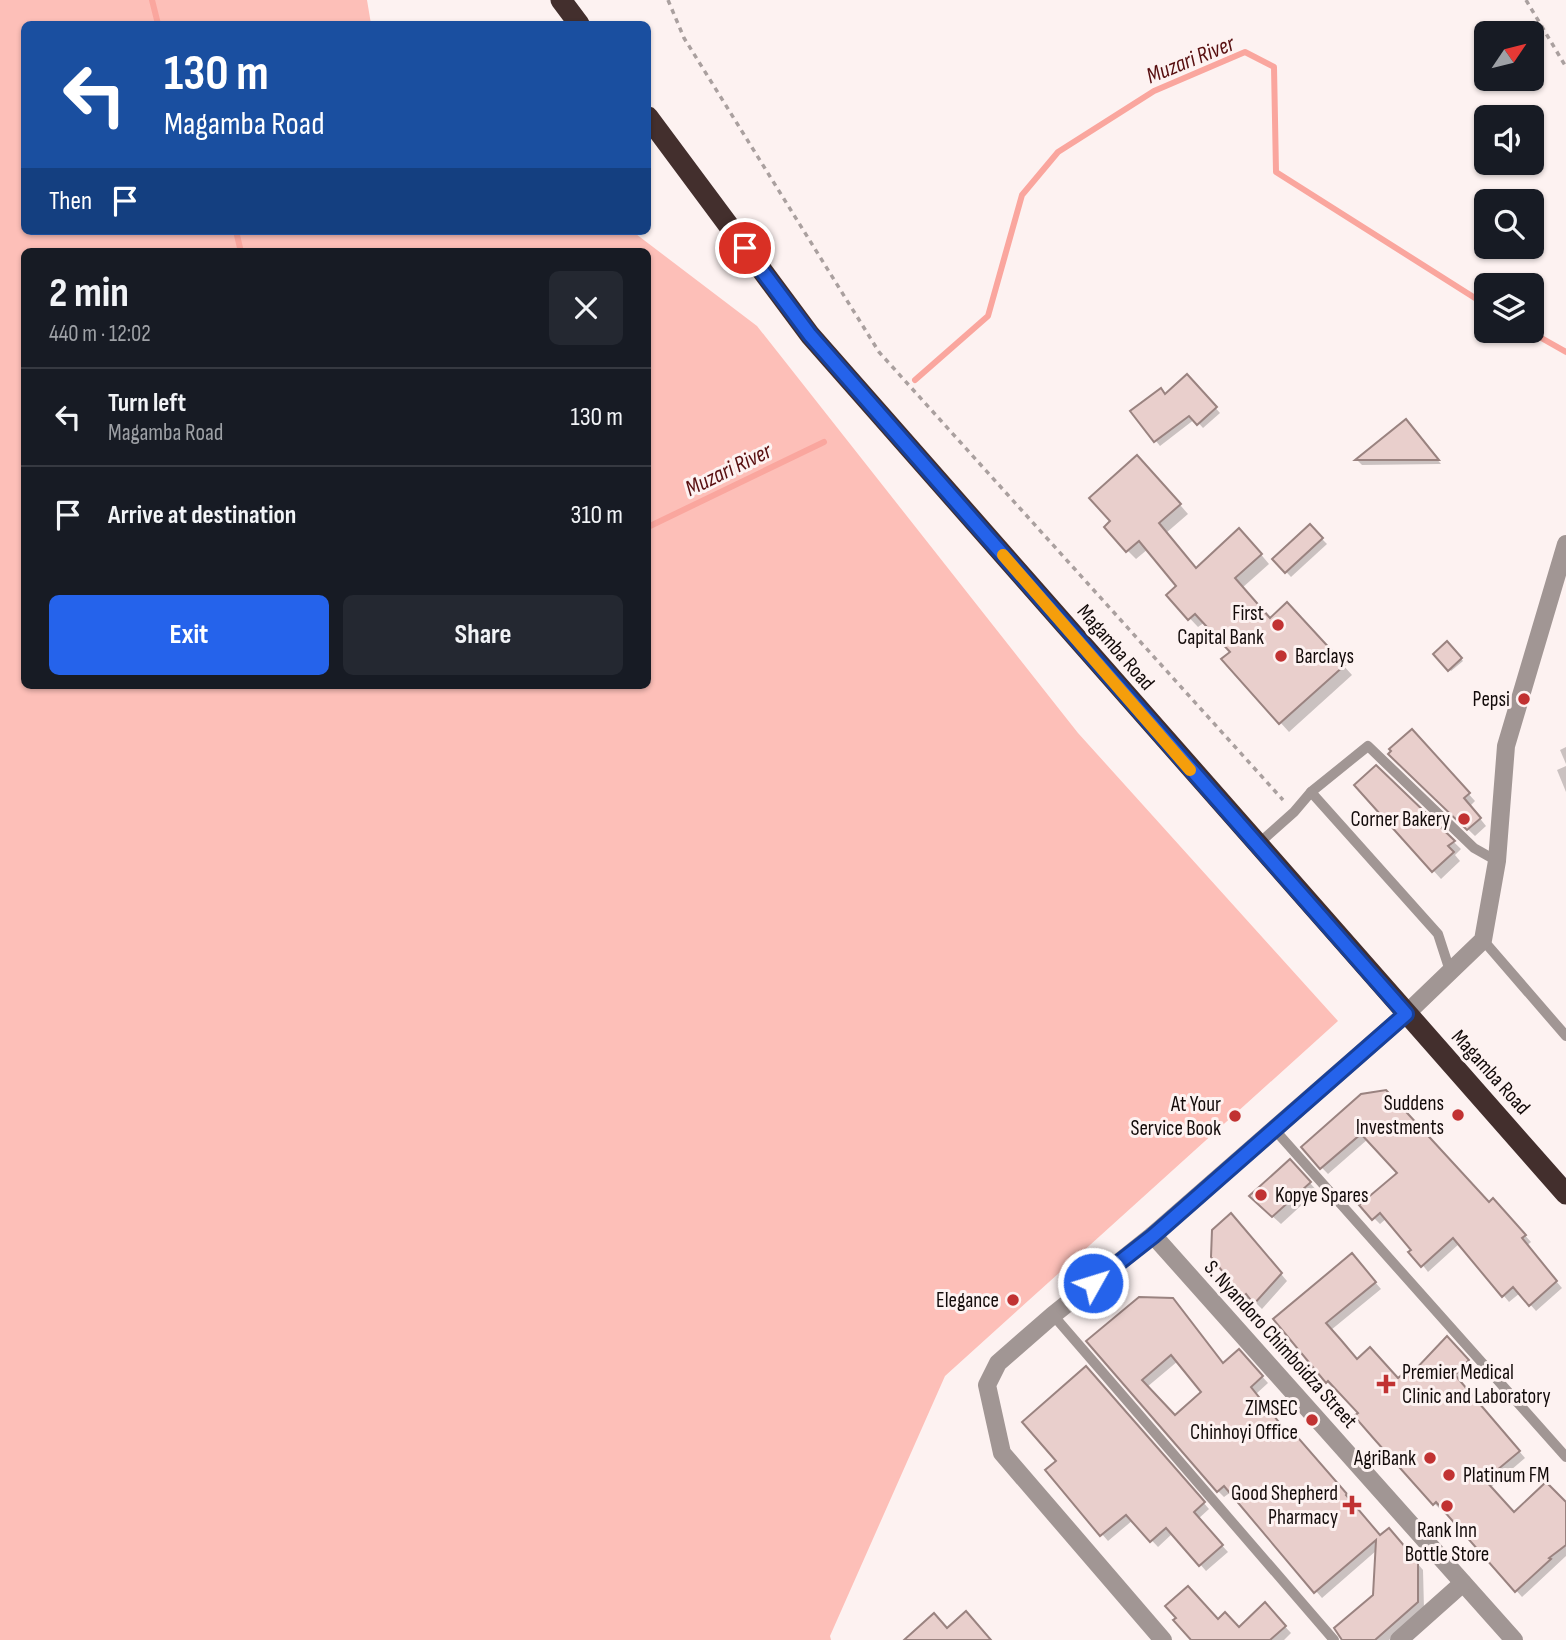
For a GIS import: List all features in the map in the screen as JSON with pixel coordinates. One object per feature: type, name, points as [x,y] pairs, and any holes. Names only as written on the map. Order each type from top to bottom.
[{"type":"highway","points":[[561,0],[577,21]]},
{"type":"highway","name":"Magamba Road","points":[[651,121],[810,335],[1566,1194]]},
{"type":"street","points":[[1163,1640],[1002,1453],[987,1385],[998,1363],[1153,1236],[1406,1014],[1483,940],[1497,861],[1506,746],[1566,544]]},
{"type":"street","name":"S. Nyandoro Chimboidza Street","points":[[1153,1236],[1514,1640]]},
{"type":"street","points":[[1399,1640],[1463,1583]]},
{"type":"lane","points":[[1257,845],[1294,812],[1311,792],[1368,746],[1474,848],[1497,861]]},
{"type":"lane","points":[[1311,792],[1438,934],[1450,971]]},
{"type":"lane","points":[[1483,940],[1566,1037]]},
{"type":"lane","points":[[1274,1129],[1566,1457]]},
{"type":"lane","points":[[1054,1315],[1334,1640]]},
{"type":"path","points":[[668,0],[684,38],[879,352],[1294,812]]},
{"type":"path","points":[[1526,0],[1566,67]]},
{"type":"shaded area","points":[[0,0],[367,0],[370,21],[21,21],[21,235],[637,235],[757,326],[1078,733],[1338,1021],[945,1376],[830,1636],[831,1640],[0,1640]]},
{"type":"building","points":[[1187,374],[1217,407],[1197,425],[1189,416],[1154,442],[1130,411],[1161,388],[1165,394]]},
{"type":"building","points":[[1406,419],[1439,460],[1355,460]]},
{"type":"building","points":[[1137,455],[1181,504],[1159,523],[1196,568],[1239,528],[1262,554],[1235,578],[1270,618],[1287,602],[1345,665],[1279,724],[1221,659],[1230,652],[1195,614],[1188,620],[1166,595],[1176,586],[1139,541],[1126,552],[1104,527],[1110,521],[1089,498]]},
{"type":"building","points":[[1310,524],[1323,538],[1285,573],[1272,559]]},
{"type":"building","points":[[1447,641],[1462,658],[1448,671],[1433,654]]},
{"type":"building","points":[[1412,729],[1470,793],[1464,798],[1481,818],[1467,830],[1388,754],[1391,751],[1389,749]]},
{"type":"building","points":[[1376,765],[1455,841],[1448,846],[1454,852],[1432,872],[1354,785]]},
{"type":"building","points":[[1386,1090],[1489,1202],[1493,1198],[1526,1235],[1522,1238],[1557,1281],[1529,1306],[1513,1287],[1502,1297],[1453,1238],[1421,1267],[1408,1252],[1411,1250],[1380,1213],[1372,1220],[1359,1205],[1397,1173],[1361,1134],[1320,1169],[1301,1147],[1361,1094]]},
{"type":"building","points":[[1290,1159],[1311,1182],[1272,1217],[1249,1196]]},
{"type":"building","points":[[1231,1213],[1282,1273],[1254,1304],[1246,1294],[1243,1297],[1211,1257],[1212,1230]]},
{"type":"building","points":[[1352,1253],[1376,1282],[1326,1323],[1357,1359],[1370,1347],[1398,1378],[1411,1367],[1414,1371],[1447,1336],[1469,1360],[1455,1375],[1520,1451],[1485,1480],[1514,1512],[1546,1482],[1566,1502],[1566,1545],[1515,1592],[1436,1502],[1433,1505],[1375,1440],[1354,1416],[1358,1413],[1328,1381],[1326,1383],[1273,1319]]},
{"type":"building","points":[[1139,1297],[1173,1298],[1223,1363],[1239,1349],[1263,1376],[1251,1387],[1290,1436],[1294,1433],[1380,1535],[1389,1528],[1418,1562],[1418,1602],[1375,1640],[1342,1640],[1334,1628],[1373,1595],[1376,1540],[1314,1593],[1224,1486],[1217,1492],[1086,1341]],"holes":[[[1171,1355],[1201,1392],[1175,1415],[1142,1380]]]},
{"type":"building","points":[[1086,1366],[1205,1502],[1194,1512],[1223,1545],[1199,1566],[1166,1528],[1150,1542],[1126,1515],[1100,1536],[1045,1470],[1056,1461],[1022,1422]]},
{"type":"building","points":[[1188,1586],[1218,1619],[1225,1612],[1239,1627],[1265,1602],[1286,1626],[1270,1640],[1191,1640],[1173,1620],[1176,1618],[1165,1606]]},
{"type":"building","points":[[966,1611],[991,1640],[904,1640],[934,1613],[947,1628]]},
{"type":"waterway","name":"Muzari River","points":[[152,0],[157,21]]},
{"type":"waterway","name":"Muzari River","points":[[915,380],[988,316],[1022,195],[1058,152],[1154,91],[1245,52],[1274,67],[1276,172],[1474,297]]},
{"type":"waterway","name":"Muzari River","points":[[237,235],[240,248]]},
{"type":"waterway","name":"Muzari River","points":[[1544,340],[1566,352]]},
{"type":"waterway","name":"Muzari River","points":[[651,526],[824,442]]},
{"type":"slow traffic","points":[[1003,555],[1190,770]]},
{"type":"place","name":"First Capital Bank","points":[[1278,625]]},
{"type":"place","name":"Barclays","points":[[1281,656]]},
{"type":"place","name":"Pepsi","points":[[1524,699]]},
{"type":"place","name":"Corner Bakery","points":[[1464,819]]},
{"type":"place","name":"Suddens Investments","points":[[1458,1115]]},
{"type":"place","name":"At Your Service Book","points":[[1235,1116]]},
{"type":"place","name":"Kopye Spares","points":[[1261,1195]]},
{"type":"place","name":"Elegance","points":[[1013,1300]]},
{"type":"place","name":"Premier Medical Clinic and Laboratory","points":[[1386,1384]]},
{"type":"place","name":"ZIMSEC Chinhoyi Office","points":[[1312,1420]]},
{"type":"place","name":"AgriBank","points":[[1430,1458]]},
{"type":"place","name":"Platinum FM","points":[[1449,1475]]},
{"type":"place","name":"Good Shepherd Pharmacy","points":[[1352,1505]]},
{"type":"place","name":"Rank Inn Bottle Store","points":[[1447,1506]]},
{"type":"route","points":[[745,248],[810,335],[1406,1014],[1153,1236],[1093,1283]]}]
